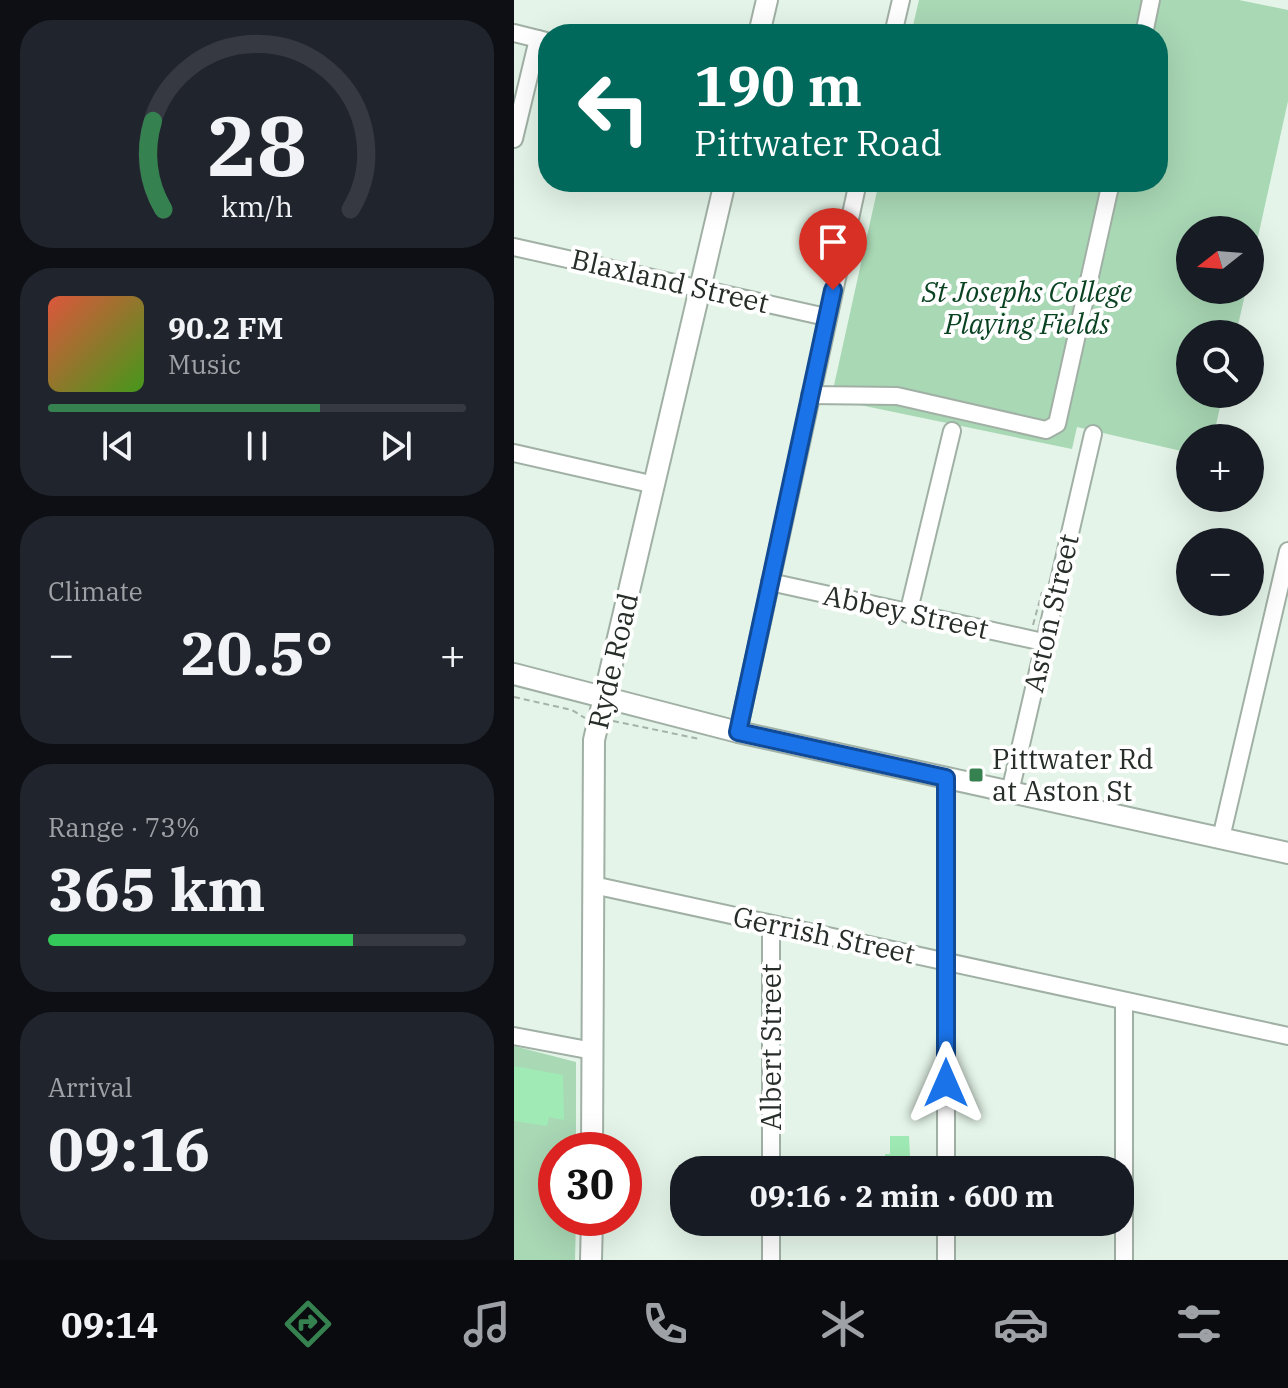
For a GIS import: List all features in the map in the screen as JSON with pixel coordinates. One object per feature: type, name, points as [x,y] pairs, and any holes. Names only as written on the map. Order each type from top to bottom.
[{"type":"main road","points":[[761,24],[767,0]]},
{"type":"main road","name":"Ryde Road","points":[[592,1132],[594,740],[723,192]]},
{"type":"main road","points":[[514,674],[738,732],[1288,853]]},
{"type":"main road","points":[[591,1260],[592,1236]]},
{"type":"street","points":[[895,24],[901,0]]},
{"type":"street","points":[[1146,24],[1151,0]]},
{"type":"street","points":[[514,33],[538,39]]},
{"type":"street","points":[[514,139],[538,57]]},
{"type":"street","points":[[738,732],[856,192]]},
{"type":"street","points":[[810,395],[897,396],[1046,430],[1057,424],[1109,192]]},
{"type":"street","name":"Blaxland Street","points":[[514,247],[826,317]]},
{"type":"street","points":[[908,614],[952,431]]},
{"type":"street","name":"Aston Street","points":[[1010,792],[1093,434]]},
{"type":"street","points":[[514,453],[655,485]]},
{"type":"street","points":[[1221,838],[1288,551]]},
{"type":"street","name":"Abbey Street","points":[[770,582],[1043,642]]},
{"type":"street","points":[[946,778],[946,1156]]},
{"type":"street","name":"Gerrish Street","points":[[593,885],[1288,1036]]},
{"type":"street","name":"Albert Street","points":[[771,924],[771,1156]]},
{"type":"street","points":[[1124,1001],[1124,1260]]},
{"type":"street","points":[[514,1036],[593,1051]]},
{"type":"street","points":[[771,1236],[771,1260]]},
{"type":"street","points":[[946,1236],[946,1260]]},
{"type":"path","points":[[514,697],[572,710],[581,717]]},
{"type":"green space","name":"St Josephs College Playing Fields","points":[[919,0],[1239,0],[1288,10],[1288,101],[1263,216],[1176,216],[1176,304],[1243,304],[1239,320],[1176,320],[1176,408],[1220,408],[1216,424],[1176,424],[1176,450],[1077,427],[1072,449],[831,399],[877,192],[1168,192],[1168,24],[913,24]]},
{"type":"green space","points":[[514,1046],[576,1062],[576,1132],[538,1132],[538,1236],[576,1236],[575,1260],[514,1260]]},
{"type":"building","points":[[514,1066],[563,1075],[564,1120],[549,1117],[547,1126],[514,1121]]},
{"type":"building","points":[[890,1136],[909,1136],[910,1156],[885,1156],[890,1154]]},
{"type":"place","name":"Pittwater Rd at Aston St","points":[[976,775]]},
{"type":"route","points":[[833,290],[738,732],[946,778],[946,1083]]}]
